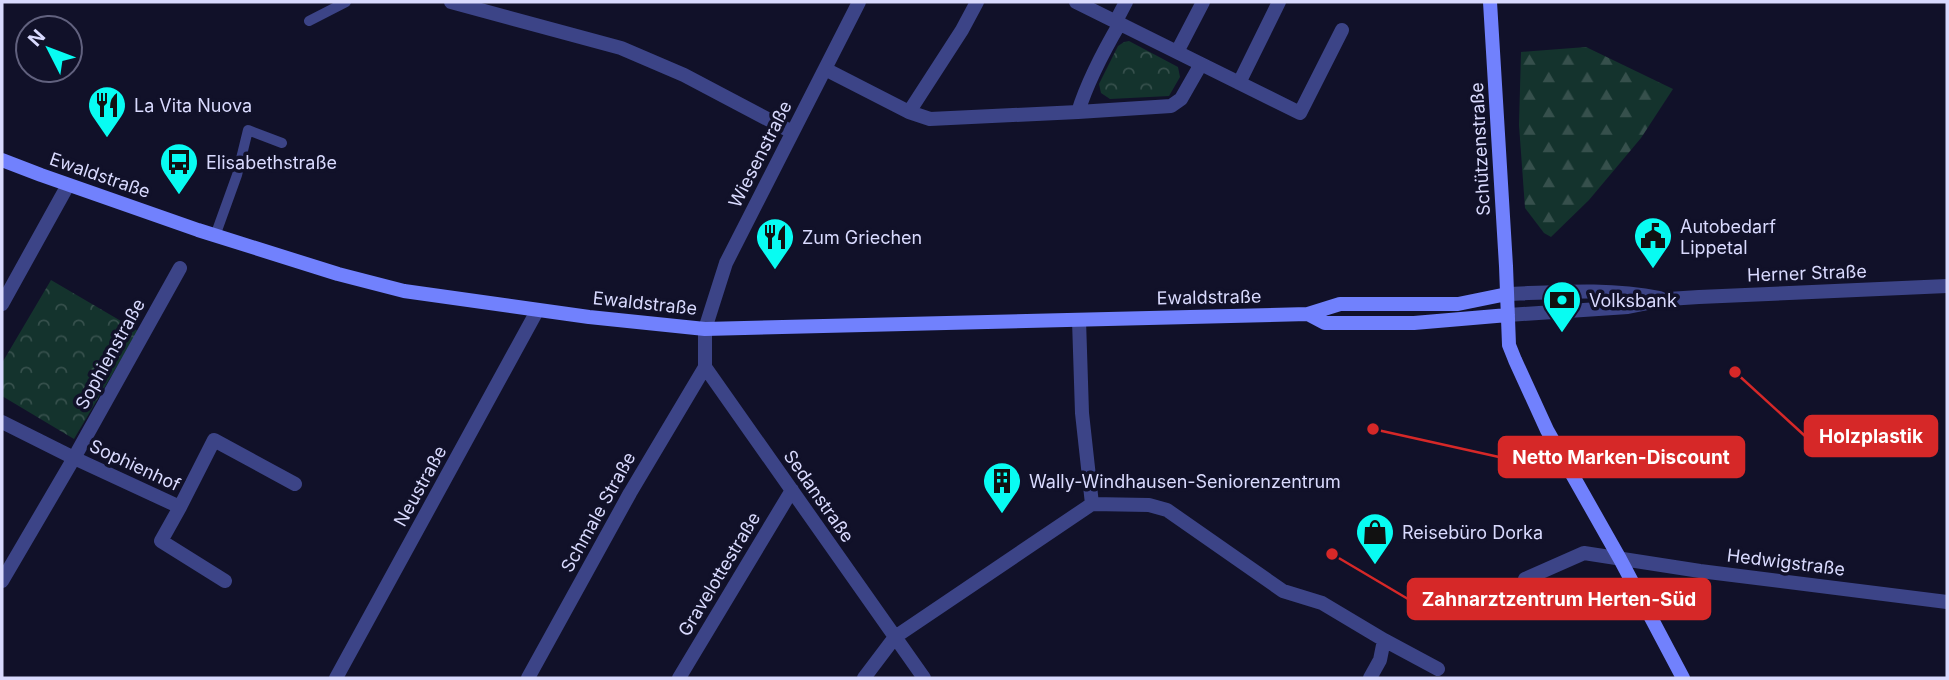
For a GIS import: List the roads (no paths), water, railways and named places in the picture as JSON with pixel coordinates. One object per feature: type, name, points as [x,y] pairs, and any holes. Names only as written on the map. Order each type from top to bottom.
[{"type":"main road","name":"Schützenstraße","points":[[1490,2],[1507,294]]},
{"type":"main road","name":"Ewaldstraße","points":[[2,160],[215,236],[338,274],[404,291],[537,311],[705,328],[1308,314],[1340,304],[1458,304],[1507,294]]},
{"type":"main road","points":[[1507,294],[1509,345],[1515,360],[1548,430],[1683,678]]},
{"type":"main road","name":"Ewaldstraße","points":[[1308,314],[1325,323],[1414,323],[1508,314]]},
{"type":"street","points":[[451,2],[621,48],[684,75],[792,132]]},
{"type":"street","name":"Wiesenstraße","points":[[705,328],[726,263],[859,2]]},
{"type":"street","points":[[909,112],[977,2]]},
{"type":"street","points":[[1076,2],[1300,113],[1342,30]]},
{"type":"street","points":[[1078,112],[1086,88],[1126,2]]},
{"type":"street","points":[[1177,52],[1203,2]]},
{"type":"street","points":[[1239,83],[1279,2]]},
{"type":"street","points":[[825,69],[909,112],[930,119],[1171,106],[1181,99],[1201,64]]},
{"type":"street","points":[[2,303],[68,185]]},
{"type":"street","name":"Sophienstraße","points":[[2,581],[180,268]]},
{"type":"street","name":"Herner Straße","points":[[1508,314],[1628,307],[1668,299],[1740,294],[1947,286]]},
{"type":"street","name":"Herner Straße","points":[[1507,294],[1588,290],[1629,292],[1668,299]]},
{"type":"street","name":"Neustraße","points":[[336,678],[537,311]]},
{"type":"street","points":[[1079,320],[1082,413],[1092,504]]},
{"type":"street","points":[[705,328],[705,367]]},
{"type":"street","name":"Sedanstraße","points":[[705,367],[924,678]]},
{"type":"street","name":"Schmale Straße","points":[[527,678],[630,493],[705,367]]},
{"type":"street","points":[[2,422],[74,458]]},
{"type":"street","name":"Sophienhof","points":[[225,581],[160,541],[214,440],[295,484]]},
{"type":"street","name":"Sophienhof","points":[[74,458],[180,506]]},
{"type":"street","name":"Gravelottestraße","points":[[680,678],[792,490]]},
{"type":"street","points":[[864,678],[895,637],[1092,504],[1149,505],[1167,510],[1283,591],[1322,603],[1436,674]]},
{"type":"street","name":"Hedwigstraße","points":[[1525,579],[1584,553],[1947,602]]},
{"type":"street","points":[[1370,678],[1380,660],[1384,640]]},
{"type":"lane","points":[[309,21],[346,2]]},
{"type":"lane","points":[[215,236],[237,175],[248,130],[282,143]]},
{"type":"place","name":"La Vita Nuova","points":[[107,139]]},
{"type":"place","name":"Elisabethstraße","points":[[179,196]]},
{"type":"place","name":"Autobedarf Lippetal","points":[[1653,270]]},
{"type":"place","name":"Zum Griechen","points":[[775,271]]},
{"type":"place","name":"Volksbank","points":[[1562,334]]},
{"type":"place","name":"Holzplastik","points":[[1735,372]]},
{"type":"place","name":"Netto Marken-Discount","points":[[1373,429]]},
{"type":"place","name":"Wally-Windhausen-Seniorenzentrum","points":[[1002,515]]},
{"type":"place","name":"Zahnarztzentrum Herten-Süd","points":[[1332,554]]},
{"type":"place","name":"Reisebüro Dorka","points":[[1375,566]]}]
